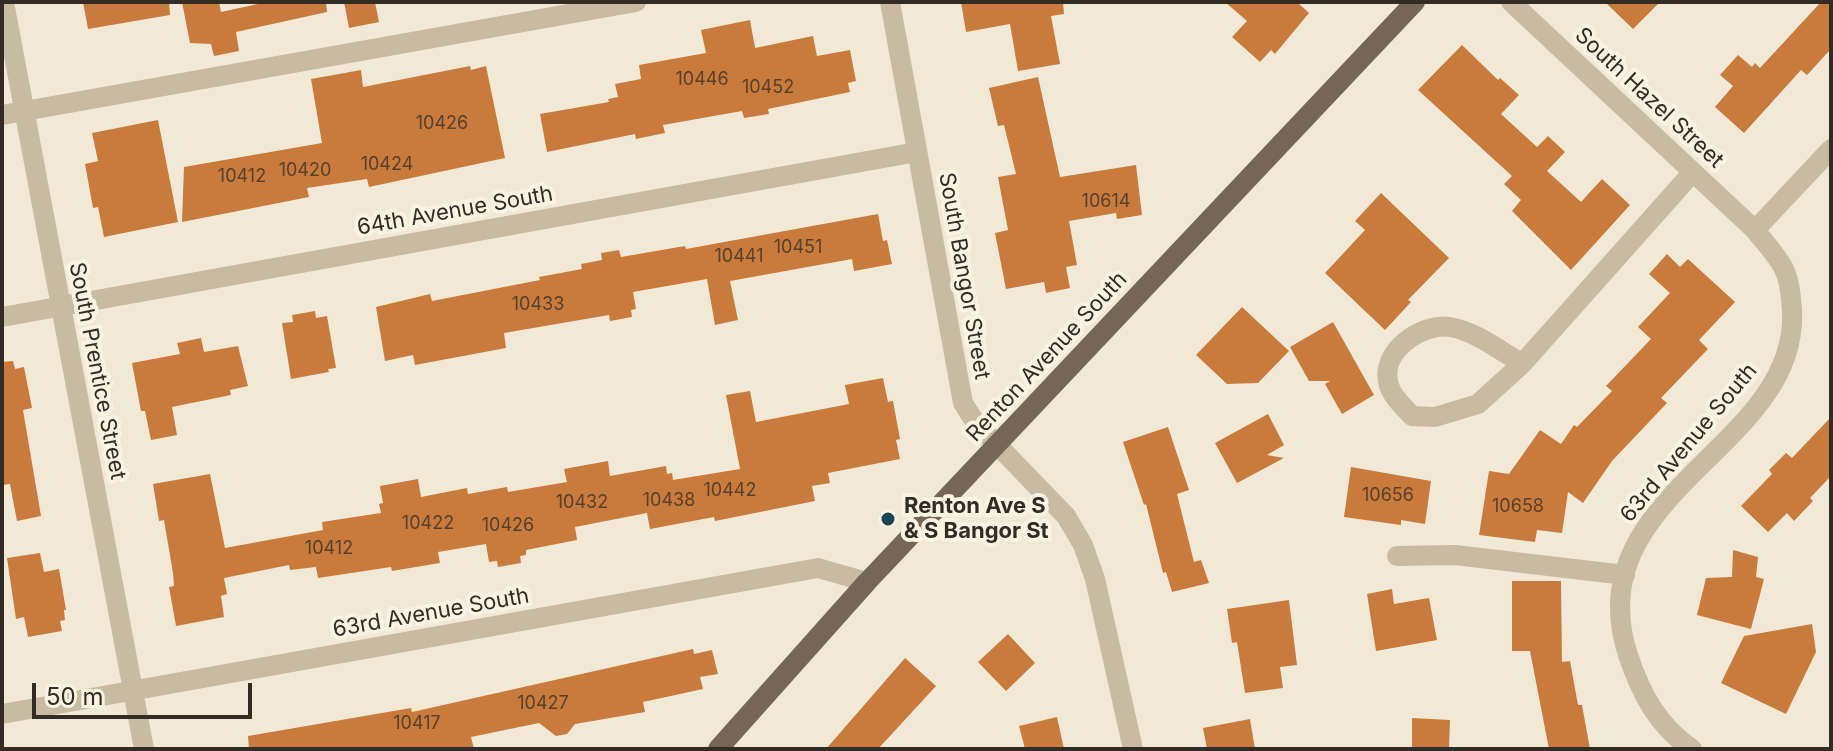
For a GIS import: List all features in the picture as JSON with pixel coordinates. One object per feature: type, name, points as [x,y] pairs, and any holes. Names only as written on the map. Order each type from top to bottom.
[{"type":"main road","name":"Renton Avenue South","points":[[718,749],[867,582],[1415,2]]},
{"type":"street","name":"South Prentice Street","points":[[4,2],[144,749]]},
{"type":"street","points":[[2,115],[636,2]]},
{"type":"street","name":"South Bangor Street","points":[[890,2],[963,403],[968,415],[996,446],[1066,516],[1083,545],[1095,579],[1133,749]]},
{"type":"street","name":"South Hazel Street","points":[[1511,2],[1755,230]]},
{"type":"street","points":[[1755,230],[1831,149]]},
{"type":"street","name":"64th Avenue South","points":[[2,317],[917,152]]},
{"type":"street","points":[[1522,364],[1475,336],[1450,327],[1429,329],[1410,338],[1392,355],[1387,379],[1394,397],[1412,416],[1435,417],[1478,404],[1522,364],[1693,172]]},
{"type":"street","name":"63rd Avenue South","points":[[1692,749],[1676,738],[1650,708],[1634,675],[1623,641],[1620,612],[1630,552],[1645,527],[1759,402],[1778,375],[1789,348],[1793,322],[1791,294],[1784,269],[1755,230]]},
{"type":"street","points":[[1397,556],[1455,555],[1625,575]]},
{"type":"street","name":"63rd Avenue South","points":[[2,714],[818,568],[867,582]]},
{"type":"building","points":[[83,2],[169,2],[170,15],[88,29]]},
{"type":"building","points":[[182,2],[219,2],[221,12],[267,2],[326,2],[327,12],[236,32],[239,51],[214,56],[211,44],[190,43]]},
{"type":"building","points":[[344,2],[375,2],[379,22],[349,28]]},
{"type":"building","points":[[961,2],[1063,2],[1064,14],[1051,16],[1060,64],[1018,71],[1010,24],[966,32]]},
{"type":"building","points":[[1225,2],[1297,2],[1309,13],[1275,54],[1271,50],[1260,62],[1232,37],[1247,21]]},
{"type":"building","points":[[1605,2],[1660,2],[1633,29]]},
{"type":"building","points":[[1821,2],[1831,2],[1831,49],[1807,75],[1801,70],[1744,133],[1715,107],[1733,86],[1720,75],[1738,55],[1752,67],[1755,63],[1760,68]]},
{"type":"building","points":[[750,20],[755,48],[813,36],[817,56],[850,50],[856,81],[848,83],[850,92],[768,109],[769,114],[744,118],[742,111],[663,125],[665,133],[636,139],[635,134],[547,152],[540,114],[609,102],[608,99],[618,97],[615,84],[641,79],[639,65],[706,53],[701,30]]},
{"type":"building","points":[[1462,45],[1498,80],[1500,78],[1519,95],[1501,114],[1537,147],[1548,136],[1565,152],[1547,171],[1581,202],[1602,179],[1630,205],[1571,270],[1512,211],[1521,200],[1504,184],[1512,176],[1418,90]]},
{"type":"building","points":[[470,66],[471,70],[486,66],[505,158],[369,187],[367,179],[307,188],[309,197],[182,222],[184,167],[322,143],[311,79],[361,70],[363,87]]},
{"type":"building","points":[[1038,77],[1060,177],[1136,165],[1142,215],[1117,219],[1116,213],[1069,221],[1077,265],[1066,267],[1070,288],[1046,293],[1044,282],[1006,289],[995,233],[1008,230],[998,177],[1016,174],[1004,125],[998,126],[989,88]]},
{"type":"building","points":[[158,120],[178,222],[104,237],[98,207],[93,208],[85,164],[98,161],[92,133]]},
{"type":"building","points":[[1381,193],[1449,258],[1408,300],[1411,302],[1385,330],[1325,273],[1365,230],[1355,221]]},
{"type":"building","points":[[878,214],[883,241],[887,240],[892,264],[854,271],[852,259],[730,281],[738,320],[715,325],[707,279],[633,292],[636,309],[631,310],[632,317],[610,321],[609,315],[504,333],[506,348],[415,365],[413,355],[385,361],[376,307],[430,294],[432,301],[540,280],[539,277],[582,269],[581,264],[602,260],[601,253],[619,250],[621,257],[685,246],[686,249]]},
{"type":"building","points":[[1667,254],[1680,267],[1688,259],[1735,302],[1699,340],[1708,349],[1661,398],[1667,403],[1612,461],[1583,503],[1568,492],[1562,533],[1537,530],[1535,542],[1479,535],[1489,471],[1509,474],[1540,430],[1561,444],[1574,425],[1577,427],[1612,391],[1606,386],[1651,339],[1638,327],[1670,293],[1649,274]]},
{"type":"building","points":[[1242,307],[1289,351],[1258,383],[1227,384],[1196,355]]},
{"type":"building","points":[[315,311],[316,318],[327,316],[336,368],[291,379],[282,323],[293,322],[292,315]]},
{"type":"building","points":[[1333,322],[1374,395],[1342,414],[1325,384],[1330,381],[1309,381],[1290,347]]},
{"type":"building","points":[[201,338],[204,352],[238,346],[248,386],[230,390],[231,395],[172,407],[177,435],[151,440],[145,411],[141,411],[132,363],[180,354],[177,343]]},
{"type":"building","points":[[13,361],[15,369],[24,367],[32,408],[23,410],[41,516],[17,521],[10,484],[2,485],[2,362]]},
{"type":"building","points":[[883,378],[888,402],[893,401],[900,459],[828,473],[830,483],[812,486],[815,501],[715,521],[714,517],[650,529],[647,513],[575,527],[577,540],[526,550],[526,555],[520,556],[521,563],[498,567],[497,561],[489,562],[486,544],[438,552],[440,563],[392,571],[391,567],[318,578],[316,567],[290,570],[289,565],[224,578],[227,594],[221,596],[224,617],[176,626],[169,587],[174,586],[173,573],[164,520],[159,521],[153,484],[210,474],[225,548],[323,530],[322,522],[381,513],[380,486],[418,479],[421,497],[467,488],[468,494],[507,487],[508,492],[567,482],[564,469],[608,461],[610,476],[666,466],[667,474],[672,473],[673,480],[740,469],[726,395],[750,391],[756,422],[849,404],[845,385]]},
{"type":"building","points":[[1268,414],[1284,445],[1267,455],[1284,458],[1237,483],[1215,443]]},
{"type":"building","points":[[1831,417],[1831,476],[1794,521],[1787,513],[1768,532],[1741,506],[1772,474],[1769,470],[1786,453],[1792,458]]},
{"type":"building","points":[[1168,427],[1189,490],[1177,494],[1194,562],[1201,560],[1209,583],[1172,592],[1166,572],[1163,573],[1146,504],[1123,442]]},
{"type":"building","points":[[1351,467],[1431,481],[1425,524],[1401,520],[1401,525],[1344,517]]},
{"type":"building","points":[[1733,550],[1758,557],[1756,577],[1764,579],[1751,629],[1697,615],[1706,578],[1732,577]]},
{"type":"building","points":[[40,553],[44,572],[59,569],[65,620],[60,621],[62,631],[28,637],[24,617],[16,619],[7,558]]},
{"type":"building","points":[[1512,581],[1561,581],[1562,662],[1570,661],[1590,749],[1549,749],[1530,651],[1512,651]]},
{"type":"building","points":[[1392,589],[1394,604],[1429,598],[1437,640],[1376,651],[1367,594]]},
{"type":"building","points":[[1289,600],[1297,665],[1280,667],[1283,688],[1245,693],[1237,642],[1232,643],[1227,609]]},
{"type":"building","points":[[1812,624],[1816,652],[1786,714],[1721,683],[1744,636]]},
{"type":"building","points":[[1008,634],[1035,663],[1006,691],[978,662]]},
{"type":"building","points":[[693,649],[694,654],[712,650],[718,674],[700,677],[703,689],[643,702],[645,712],[575,724],[567,734],[556,736],[539,723],[471,737],[474,749],[249,749],[248,736],[411,708],[412,712]]},
{"type":"building","points":[[905,658],[936,686],[878,749],[826,749]]},
{"type":"building","points":[[1057,717],[1064,749],[1025,749],[1019,726]]},
{"type":"building","points":[[1412,718],[1450,720],[1449,749],[1412,749]]},
{"type":"building","points":[[1250,719],[1255,749],[1207,749],[1203,728]]},
{"type":"place","name":"Renton Ave S & S Bangor St","points":[[888,519]]}]
